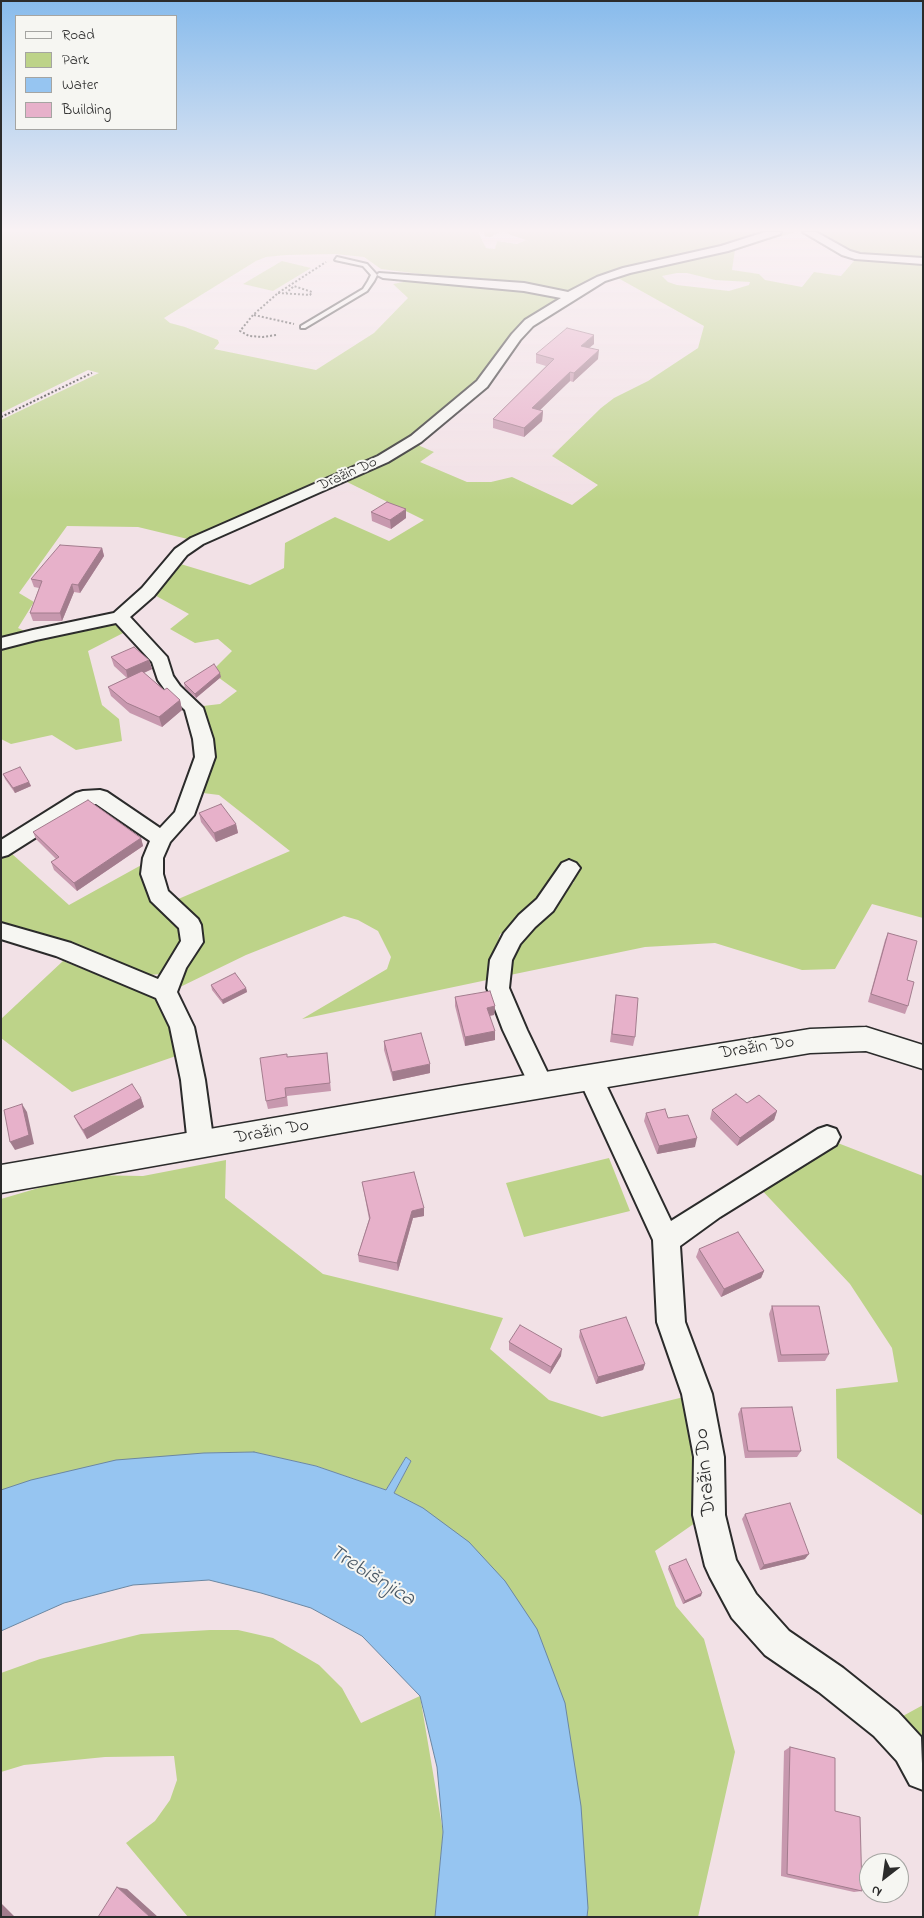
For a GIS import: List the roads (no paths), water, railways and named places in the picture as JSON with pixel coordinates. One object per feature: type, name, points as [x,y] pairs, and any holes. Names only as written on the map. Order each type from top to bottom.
[{"type":"street","name":"Dražin Do","points":[[120,617],[148,592],[181,552],[197,541],[383,459],[416,440],[482,384],[516,337],[531,322]]},
{"type":"street","points":[[1,644],[33,634],[120,617],[161,661],[164,676],[174,690],[194,708],[203,739],[205,758],[184,815],[161,839],[153,858],[152,874],[159,895],[190,925],[192,942],[178,962],[165,992]]},
{"type":"street","points":[[1,850],[83,798],[100,797],[161,839]]},
{"type":"street","points":[[542,1086],[515,1030],[498,988],[501,960],[512,939],[527,921],[545,905],[569,868]]},
{"type":"street","points":[[1,932],[63,949],[165,992],[182,1027],[193,1080],[201,1145]]},
{"type":"street","name":"Dražin Do","points":[[1,1179],[590,1077],[810,1041],[866,1038],[923,1057]]},
{"type":"street","name":"Dražin Do","points":[[590,1077],[666,1240],[671,1322],[699,1403],[710,1457],[709,1515],[721,1566],[744,1606],[777,1643],[831,1680],[886,1724],[908,1749],[923,1772]]},
{"type":"street","points":[[666,1240],[711,1209],[827,1137]]},
{"type":"lane","points":[[304,326],[312,322]]},
{"type":"water","name":"Trebišnjica","points":[[254,1452],[316,1466],[386,1490],[406,1457],[411,1461],[394,1493],[423,1508],[469,1542],[505,1581],[537,1629],[565,1703],[581,1806],[587,1917],[435,1917],[443,1832],[437,1767],[420,1696],[362,1636],[311,1608],[209,1580],[133,1585],[64,1603],[1,1631],[1,1490],[31,1480],[116,1460],[204,1453]]}]
